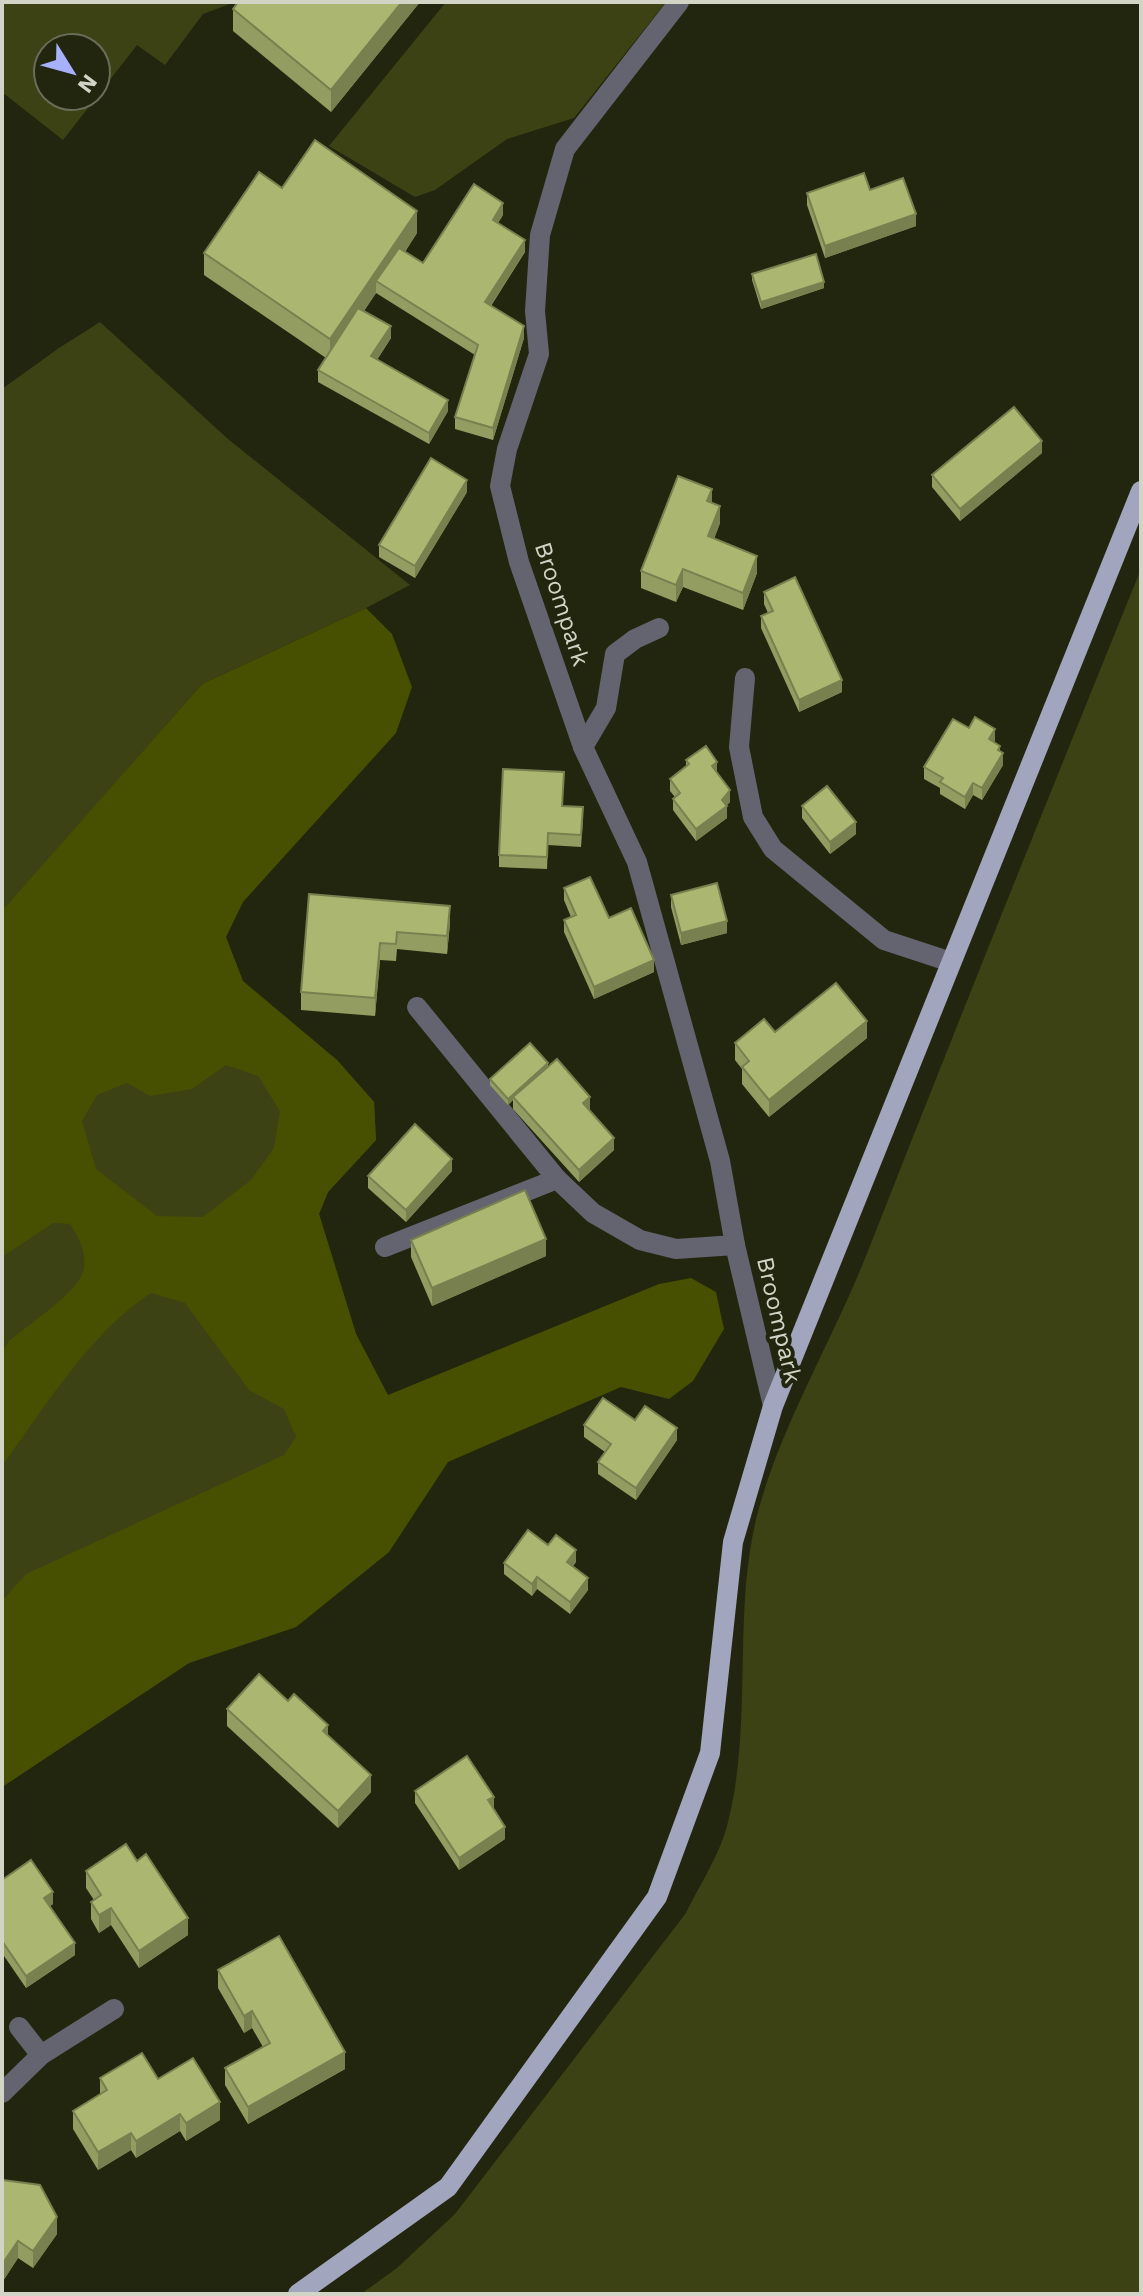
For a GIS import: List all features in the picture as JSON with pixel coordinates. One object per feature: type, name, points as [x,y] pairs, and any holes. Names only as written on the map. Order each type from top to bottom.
[{"type":"main road","points":[[298,2294],[448,2187],[657,1897],[710,1753],[733,1542],[773,1406],[1141,491]]},
{"type":"street","name":"Broompark","points":[[679,2],[565,149],[540,235],[535,311],[539,354],[507,449],[500,486],[519,562],[583,747],[637,862],[720,1161],[735,1245],[773,1406]]},
{"type":"street","points":[[583,747],[606,708],[615,654],[635,639],[659,628]]},
{"type":"street","points":[[745,678],[739,747],[753,817],[773,849],[884,940],[951,962]]},
{"type":"street","name":"Broompark","points":[[417,1007],[557,1179],[593,1213],[640,1240],[676,1249],[735,1245]]},
{"type":"street","points":[[385,1247],[557,1179]]},
{"type":"street","points":[[2,2093],[41,2055],[114,2009]]},
{"type":"street","points":[[19,2027],[41,2055]]},
{"type":"green space","points":[[2,2],[235,2],[203,14],[165,65],[137,45],[112,77],[112,32],[32,32],[32,112],[85,112],[63,140],[2,92]]},
{"type":"green space","points":[[446,2],[666,2],[574,118],[507,139],[435,190],[415,197],[329,146]]},
{"type":"green space","points":[[100,322],[228,439],[410,585],[202,684],[52,855],[337,1060],[374,1102],[376,1140],[328,1192],[319,1214],[356,1334],[387,1395],[389,1552],[296,1627],[189,1663],[2,1787],[2,389]]},
{"type":"green space","points":[[1141,569],[1141,2294],[361,2294],[397,2268],[455,2214],[686,1913],[715,1857],[725,1834],[736,1783],[746,1585],[759,1508],[769,1476],[866,1256]]},
{"type":"green space","points":[[366,608],[392,634],[412,687],[396,733],[243,902],[226,937],[243,981],[337,1060],[374,1102],[376,1140],[328,1192],[319,1214],[356,1334],[388,1395],[659,1284],[691,1278],[716,1292],[724,1329],[693,1381],[669,1399],[621,1387],[448,1462],[389,1552],[296,1627],[189,1663],[2,1787],[2,1601],[26,1574],[284,1455],[296,1437],[284,1409],[249,1390],[185,1303],[151,1293],[108,1328],[70,1372],[2,1466],[2,1352],[8,1342],[71,1290],[83,1272],[84,1259],[79,1240],[70,1224],[53,1223],[2,1257],[2,911],[202,684]],"holes":[[[226,1065],[258,1076],[280,1111],[274,1148],[251,1180],[203,1217],[157,1216],[96,1169],[82,1121],[97,1095],[127,1083],[150,1096],[192,1089]]]},
{"type":"building","points":[[238,2],[402,2],[331,90],[233,9]]},
{"type":"building","points":[[315,140],[417,211],[330,339],[204,253],[259,172],[282,188]]},
{"type":"building","points":[[864,173],[870,190],[903,178],[916,214],[825,246],[807,193]]},
{"type":"building","points":[[474,184],[503,203],[493,220],[525,240],[485,302],[524,326],[493,428],[455,417],[478,345],[376,281],[399,248],[423,263]]},
{"type":"building","points":[[816,254],[824,282],[761,302],[752,274]]},
{"type":"building","points":[[358,308],[391,326],[371,356],[448,400],[429,433],[318,370]]},
{"type":"building","points":[[1014,407],[1042,441],[960,509],[932,475]]},
{"type":"building","points":[[431,458],[467,480],[415,566],[379,545]]},
{"type":"building","points":[[678,476],[712,489],[707,501],[720,506],[708,536],[757,556],[743,593],[683,569],[676,585],[641,571]]},
{"type":"building","points":[[795,577],[842,680],[799,700],[761,616],[773,611],[764,592]]},
{"type":"building","points":[[975,717],[995,729],[989,739],[1000,746],[998,750],[1003,753],[982,788],[973,783],[965,797],[940,782],[943,778],[924,767],[953,719],[969,728]]},
{"type":"building","points":[[706,746],[717,762],[712,766],[730,790],[722,800],[727,806],[696,829],[673,799],[680,793],[670,779],[689,764],[686,760]]},
{"type":"building","points":[[503,769],[564,772],[562,806],[583,807],[581,835],[548,833],[547,857],[499,855]]},
{"type":"building","points":[[827,786],[856,822],[830,842],[802,806]]},
{"type":"building","points":[[590,877],[609,918],[631,908],[654,960],[594,987],[564,920],[576,915],[564,888]]},
{"type":"building","points":[[717,883],[727,921],[681,933],[671,895]]},
{"type":"building","points":[[309,894],[450,906],[447,936],[397,932],[396,944],[380,943],[375,998],[301,992]]},
{"type":"building","points":[[836,983],[867,1021],[769,1100],[742,1067],[749,1061],[735,1043],[764,1019],[775,1032]]},
{"type":"building","points":[[530,1043],[548,1063],[508,1099],[490,1079]]},
{"type":"building","points":[[557,1059],[590,1097],[583,1103],[614,1138],[579,1170],[513,1097]]},
{"type":"building","points":[[415,1124],[452,1159],[406,1210],[368,1176]]},
{"type":"building","points":[[525,1190],[546,1239],[432,1288],[411,1240]]},
{"type":"building","points":[[603,1398],[635,1420],[645,1406],[677,1428],[636,1488],[598,1462],[611,1444],[584,1425]]},
{"type":"building","points":[[528,1530],[548,1545],[556,1535],[576,1550],[567,1562],[588,1578],[570,1602],[537,1577],[532,1584],[504,1563]]},
{"type":"building","points":[[259,1674],[288,1701],[294,1694],[328,1725],[323,1731],[371,1775],[338,1811],[227,1709]]},
{"type":"building","points":[[467,1756],[494,1797],[488,1800],[505,1827],[459,1858],[415,1791]]},
{"type":"building","points":[[126,1844],[137,1861],[146,1854],[188,1918],[139,1951],[111,1908],[99,1915],[91,1902],[101,1895],[86,1871]]},
{"type":"building","points":[[31,1860],[53,1892],[44,1898],[75,1943],[26,1976],[2,1941],[2,1880]]},
{"type":"building","points":[[279,1936],[345,2052],[248,2107],[225,2068],[270,2043],[252,2011],[244,2016],[218,1970]]},
{"type":"building","points":[[142,2053],[158,2079],[193,2058],[220,2102],[186,2123],[180,2114],[136,2141],[131,2133],[98,2152],[73,2111],[107,2090],[100,2078]]},
{"type":"building","points":[[3,2180],[40,2185],[57,2217],[33,2251],[18,2241],[3,2263],[2,2272]]}]
